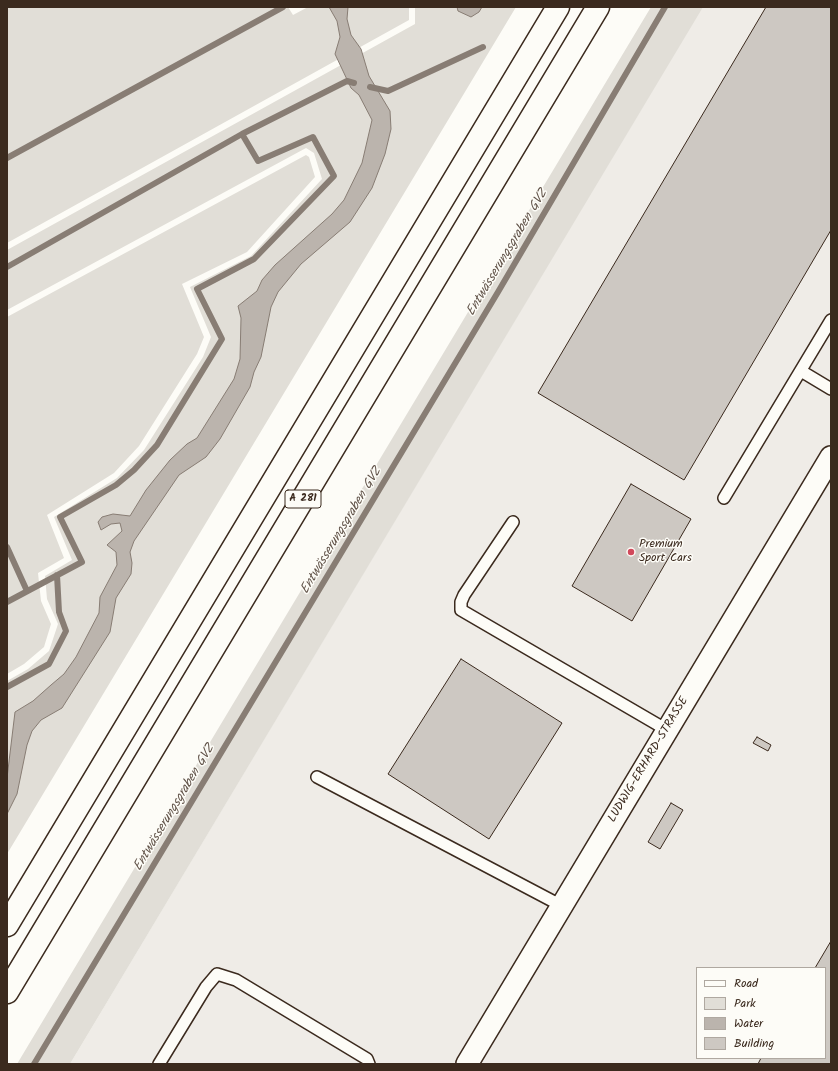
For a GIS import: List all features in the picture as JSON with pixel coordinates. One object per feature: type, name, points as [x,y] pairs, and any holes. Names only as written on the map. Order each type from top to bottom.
[{"type":"highway","name":"A 281","points":[[7,925],[558,7]]},
{"type":"highway","name":"A 281","points":[[7,992],[598,7]]},
{"type":"street","name":"LUDWIG-ERHARD-STRASSE","points":[[468,1064],[831,457]]},
{"type":"lane","points":[[724,498],[831,320]]},
{"type":"lane","points":[[801,371],[831,389]]},
{"type":"lane","points":[[513,522],[464,595],[461,602],[461,610],[667,730]]},
{"type":"lane","points":[[317,777],[562,906]]},
{"type":"lane","points":[[159,1064],[206,987],[217,974],[236,980],[367,1059],[368,1064]]},
{"type":"shaded area","points":[[702,7],[831,7],[831,1064],[70,1064]]},
{"type":"green space","points":[[7,7],[288,7],[293,15],[308,7],[409,7],[409,20],[7,243]]},
{"type":"green space","points":[[415,7],[516,7],[7,854],[7,681],[28,669],[49,651],[58,624],[47,599],[45,576],[72,560],[54,517],[117,478],[144,450],[203,357],[211,337],[190,287],[251,256],[322,179],[314,153],[306,148],[7,310],[7,250],[415,24]]},
{"type":"green space","points":[[651,7],[703,7],[70,1064],[17,1064]]},
{"type":"green space","points":[[306,155],[309,157],[315,177],[247,252],[182,284],[204,337],[197,354],[139,446],[114,473],[47,515],[64,558],[38,573],[41,601],[51,624],[44,647],[24,664],[7,674],[7,317]]},
{"type":"water","points":[[329,7],[348,7],[347,19],[351,35],[361,49],[369,76],[390,111],[391,129],[385,154],[372,188],[350,222],[301,264],[278,292],[271,307],[261,357],[254,372],[250,387],[220,439],[206,457],[179,475],[134,541],[130,552],[132,563],[131,574],[116,598],[110,632],[62,708],[41,720],[32,731],[27,745],[17,794],[7,814],[7,778],[15,712],[33,701],[64,674],[76,657],[99,613],[100,597],[117,565],[116,552],[107,545],[122,531],[120,523],[111,524],[101,530],[98,522],[102,517],[113,514],[130,516],[146,490],[170,460],[187,444],[197,438],[234,379],[240,359],[241,318],[238,306],[257,291],[262,280],[275,265],[332,214],[344,200],[362,163],[372,120],[359,95],[351,88],[335,54],[340,37],[337,21]]},
{"type":"water","points":[[457,7],[482,7],[479,12],[471,17],[458,11]]},
{"type":"building","points":[[766,7],[831,7],[831,230],[684,480],[538,393]]},
{"type":"building","name":"Premium Sport Cars","points":[[631,484],[691,519],[632,621],[572,586]]},
{"type":"building","points":[[461,659],[562,723],[489,839],[388,774]]},
{"type":"building","points":[[757,737],[771,745],[768,751],[753,743]]},
{"type":"building","points":[[671,803],[683,810],[660,849],[648,842]]},
{"type":"building","points":[[831,941],[831,1064],[758,1064],[760,1059],[826,1059],[826,967],[816,967]]},
{"type":"waterway","points":[[7,158],[283,7]]},
{"type":"waterway","name":"Entwässerungsgraben GVZ","points":[[34,1064],[498,292],[665,7]]},
{"type":"waterway","points":[[370,87],[388,91],[483,47]]},
{"type":"waterway","points":[[7,267],[242,134],[347,81],[354,83]]},
{"type":"waterway","points":[[7,602],[82,562],[60,517],[116,485],[134,470],[157,445],[222,339],[197,289],[254,259],[334,176],[313,137],[258,161],[242,134]]},
{"type":"waterway","points":[[7,547],[27,591]]},
{"type":"waterway","points":[[7,687],[49,664],[66,631],[59,612],[57,575]]},
{"type":"place","name":"Premium Sport Cars","points":[[631,552]]}]
